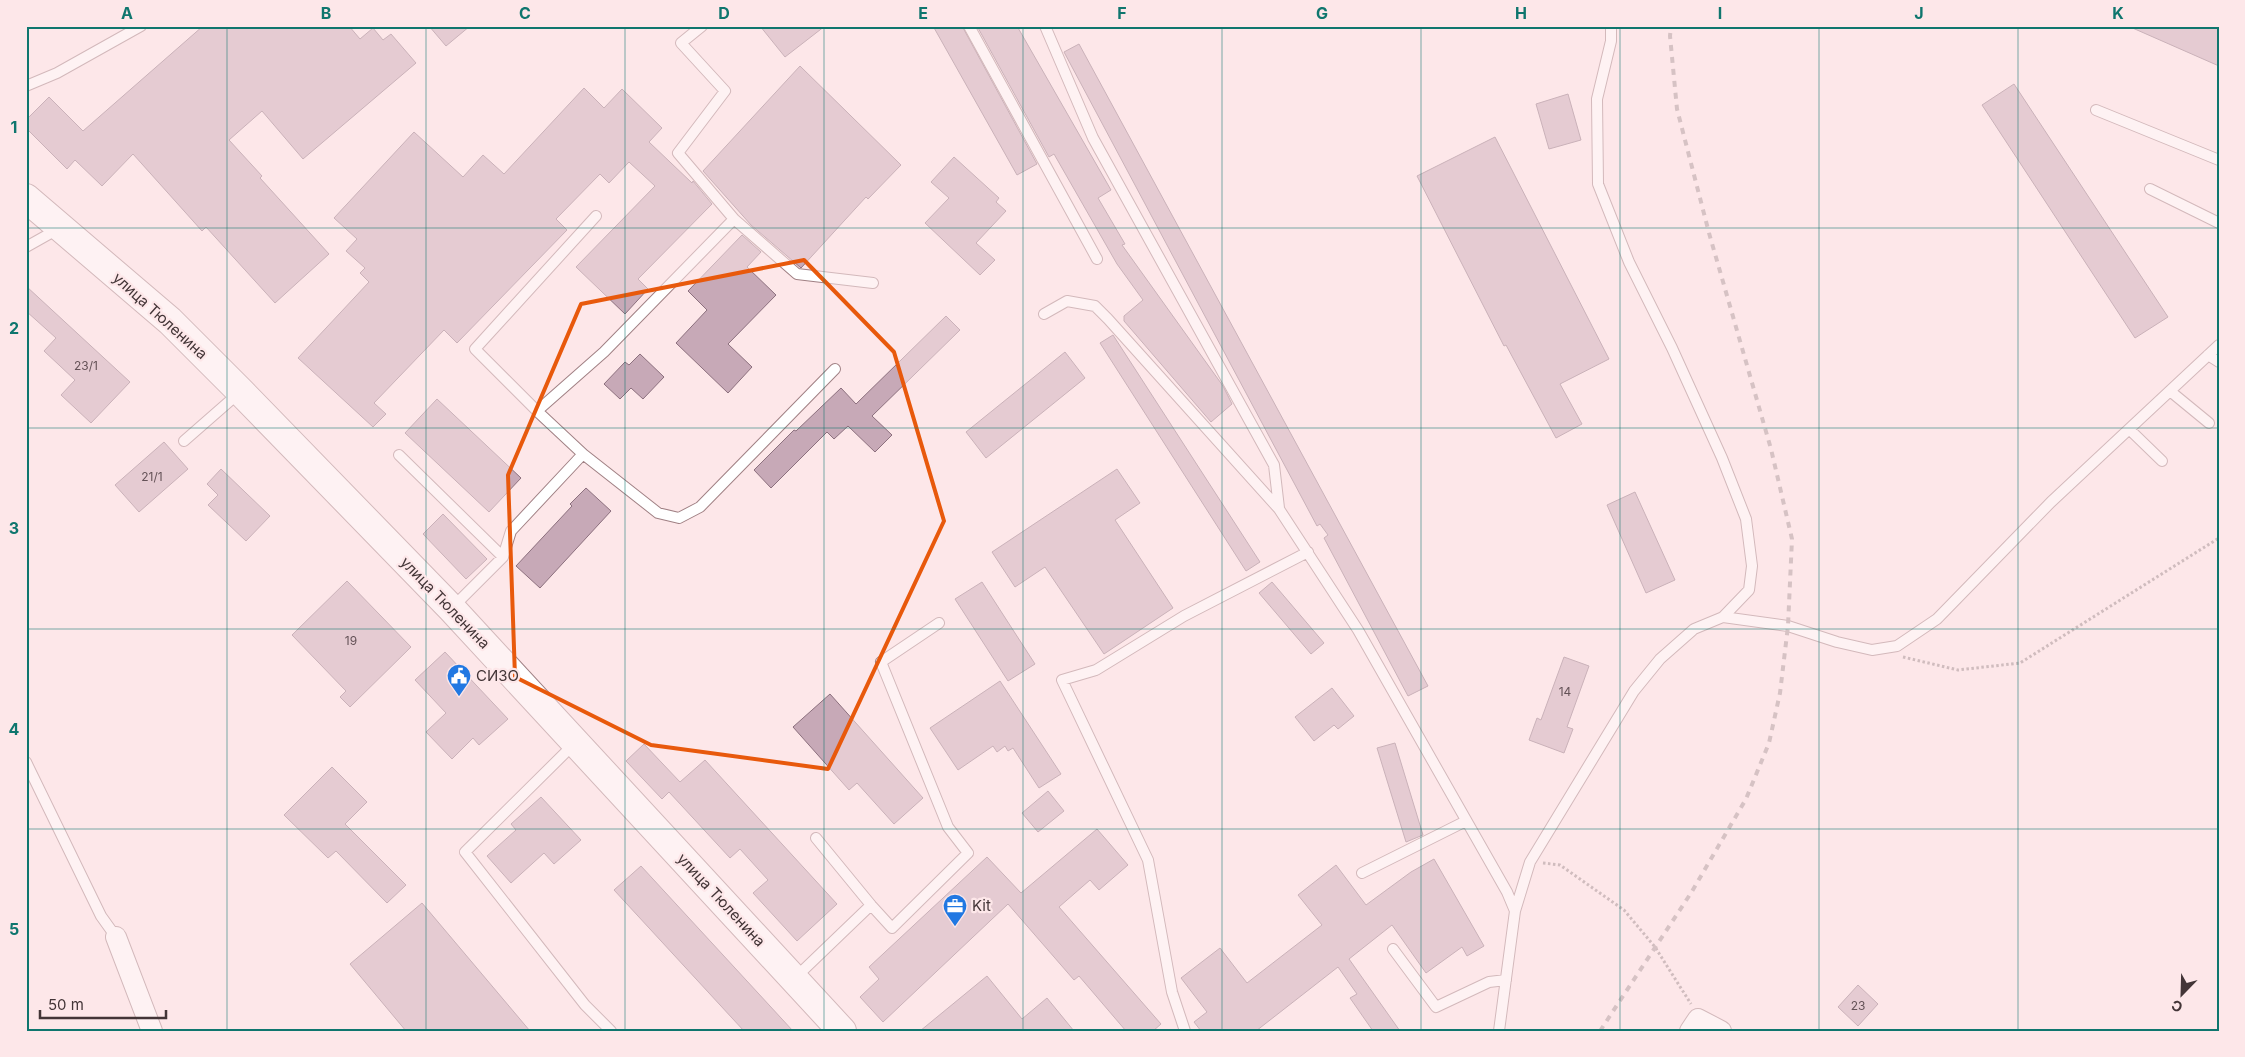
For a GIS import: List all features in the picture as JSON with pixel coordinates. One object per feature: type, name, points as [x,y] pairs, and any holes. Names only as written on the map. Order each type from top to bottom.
[{"type":"main road","name":"улица Тюленина","points":[[26,198],[170,321],[240,391],[452,609],[842,1031]]},
{"type":"street","points":[[116,937],[152,1031]]},
{"type":"street","points":[[1694,1025],[1721,1031]]},
{"type":"lane","points":[[26,86],[58,73],[141,26]]},
{"type":"lane","points":[[702,26],[681,43],[725,91],[678,153],[734,219],[797,274],[873,283]]},
{"type":"lane","points":[[969,26],[1097,259]]},
{"type":"lane","points":[[1045,26],[1093,138],[1274,465],[1280,509]]},
{"type":"lane","points":[[1499,1031],[1514,912],[1530,862],[1634,691],[1660,659],[1694,629],[1723,617],[1749,590],[1752,566],[1746,519],[1718,450],[1629,262],[1598,184],[1597,99],[1610,41],[1611,26]]},
{"type":"lane","points":[[2096,110],[2219,160]]},
{"type":"lane","points":[[2150,189],[2219,223]]},
{"type":"lane","points":[[596,216],[475,349],[583,454],[658,513],[679,518],[700,507],[836,369]]},
{"type":"lane","points":[[537,411],[604,352],[734,219]]},
{"type":"lane","points":[[26,247],[60,228]]},
{"type":"lane","points":[[1044,314],[1067,301],[1095,306],[1280,509],[1358,630],[1506,892],[1514,912]]},
{"type":"lane","points":[[1723,617],[1788,626],[1837,642],[1872,650],[1897,646],[1937,619],[2051,502],[2219,345]]},
{"type":"lane","points":[[2208,355],[2219,362]]},
{"type":"lane","points":[[184,441],[240,391]]},
{"type":"lane","points":[[2170,391],[2209,423]]},
{"type":"lane","points":[[2129,429],[2162,461]]},
{"type":"lane","points":[[452,609],[503,556],[511,531],[583,454]]},
{"type":"lane","points":[[399,455],[503,556]]},
{"type":"lane","points":[[1185,1031],[1172,992],[1148,860],[1062,680],[1096,670],[1184,616],[1308,552]]},
{"type":"lane","points":[[816,838],[892,928],[968,853],[948,826],[880,662],[939,624]]},
{"type":"lane","points":[[576,742],[464,852],[585,1005],[611,1031]]},
{"type":"lane","points":[[26,762],[100,916],[116,937]]},
{"type":"lane","points":[[1362,873],[1466,821]]},
{"type":"lane","points":[[795,979],[871,905]]},
{"type":"lane","points":[[1393,949],[1436,1007],[1488,982],[1506,980]]},
{"type":"path","points":[[1872,650],[1958,670],[2020,663],[2219,538]]},
{"type":"path","points":[[1530,862],[1560,865],[1624,910],[1655,947],[1694,1025]]},
{"type":"highlighted area","points":[[804,260],[894,352],[944,521],[828,769],[651,745],[515,677],[508,475],[581,304]]},
{"type":"building","points":[[203,26],[349,26],[360,39],[373,28],[383,40],[391,34],[416,63],[303,159],[262,111],[229,140],[262,176],[260,178],[329,254],[275,303],[206,227],[202,231],[133,154],[102,186],[75,160],[67,169],[26,128],[26,120],[49,97],[83,131]]},
{"type":"building","points":[[429,26],[470,26],[446,46]]},
{"type":"building","points":[[760,26],[825,26],[785,57]]},
{"type":"building","points":[[933,26],[962,26],[1037,164],[1017,175]]},
{"type":"building","points":[[977,26],[1017,26],[1111,190],[1098,198],[1125,244],[1122,245],[1223,386],[1232,404],[1211,422],[1124,321],[1124,316],[1143,300],[1117,264],[1054,154],[1049,157]]},
{"type":"building","points":[[2128,26],[2219,26],[2219,66]]},
{"type":"building","points":[[1079,44],[1428,686],[1408,696],[1324,538],[1328,535],[1320,524],[1317,526],[1064,52]]},
{"type":"building","points":[[800,66],[901,165],[868,199],[866,197],[801,268],[751,225],[703,171]]},
{"type":"building","points":[[2014,84],[2168,317],[2135,338],[1982,105]]},
{"type":"building","points":[[584,88],[604,108],[622,89],[662,128],[649,142],[692,183],[693,181],[712,204],[638,279],[648,289],[625,314],[576,267],[655,186],[629,162],[609,183],[600,174],[556,219],[567,230],[457,343],[444,330],[374,403],[386,414],[373,427],[298,358],[369,282],[360,273],[365,268],[346,251],[357,239],[334,218],[414,132],[463,177],[483,155],[504,174]]},
{"type":"building","points":[[1568,94],[1581,140],[1549,149],[1536,104]]},
{"type":"building","points":[[1495,137],[1609,359],[1560,384],[1582,424],[1556,438],[1506,345],[1504,346],[1417,176]]},
{"type":"building","points":[[954,157],[999,198],[996,202],[1006,211],[976,243],[995,260],[980,275],[925,223],[949,198],[931,182]]},
{"type":"building","points":[[742,235],[761,252],[747,267],[776,295],[728,344],[752,367],[728,393],[676,343],[707,310],[688,291]]},
{"type":"building","points":[[26,286],[130,382],[91,423],[61,395],[75,380],[44,351],[56,338],[26,311]]},
{"type":"building","points":[[946,316],[960,330],[872,416],[892,435],[875,452],[848,426],[834,439],[827,432],[771,488],[754,470],[794,430],[796,431],[841,388],[856,404]]},
{"type":"building","points":[[1113,335],[1260,562],[1246,571],[1100,343]]},
{"type":"building","points":[[1065,352],[1085,378],[986,458],[966,432]]},
{"type":"building","points":[[640,354],[664,377],[643,399],[631,388],[620,399],[604,384],[625,362],[629,365]]},
{"type":"building","points":[[437,399],[521,478],[489,512],[405,433]]},
{"type":"building","points":[[164,442],[188,469],[139,512],[115,485]]},
{"type":"building","points":[[221,469],[270,516],[246,541],[208,505],[218,495],[207,484]]},
{"type":"building","points":[[1117,469],[1140,503],[1115,520],[1173,608],[1104,654],[1045,567],[1015,587],[992,552]]},
{"type":"building","points":[[586,488],[611,511],[540,588],[516,566],[572,506],[570,504]]},
{"type":"building","points":[[1635,492],[1675,580],[1646,593],[1607,505]]},
{"type":"building","points":[[443,514],[487,559],[466,579],[423,534]]},
{"type":"building","points":[[347,581],[411,647],[350,707],[340,697],[346,691],[292,635]]},
{"type":"building","points":[[982,582],[1035,664],[1008,681],[955,599]]},
{"type":"building","points":[[1272,582],[1324,643],[1311,654],[1259,593]]},
{"type":"building","name":"СИЗО","points":[[445,652],[508,719],[479,745],[473,738],[452,759],[426,732],[446,713],[415,680]]},
{"type":"building","points":[[1564,657],[1589,666],[1567,727],[1573,729],[1564,753],[1529,740],[1537,718],[1541,720]]},
{"type":"building","points":[[1000,681],[1061,774],[1039,788],[1013,748],[1008,751],[1005,746],[997,752],[993,746],[958,770],[930,728]]},
{"type":"building","points":[[1332,688],[1354,716],[1338,729],[1334,725],[1314,741],[1295,717]]},
{"type":"building","points":[[830,694],[923,798],[894,824],[857,783],[849,790],[793,727]]},
{"type":"building","points":[[1395,743],[1423,835],[1406,842],[1377,748]]},
{"type":"building","points":[[644,744],[680,782],[705,760],[837,904],[797,941],[753,893],[768,880],[740,849],[730,858],[669,792],[662,799],[626,761]]},
{"type":"building","points":[[332,767],[367,802],[345,824],[406,885],[387,903],[336,851],[328,858],[284,815]]},
{"type":"building","points":[[1048,791],[1064,811],[1038,832],[1022,813]]},
{"type":"building","points":[[541,797],[581,840],[554,864],[544,853],[511,883],[487,856],[516,830],[511,824]]},
{"type":"building","points":[[1097,829],[1128,865],[1099,890],[1090,880],[1059,907],[1161,1024],[1153,1031],[1126,1031],[1079,976],[1074,980],[1008,904],[883,1022],[860,997],[879,979],[869,967],[987,857],[1021,893]]},
{"type":"building","points":[[1434,859],[1484,946],[1467,956],[1462,947],[1426,973],[1392,925],[1349,959],[1400,1031],[1373,1031],[1350,998],[1357,994],[1338,967],[1256,1031],[1201,1031],[1194,1022],[1207,1012],[1181,978],[1220,948],[1247,983],[1322,925],[1298,895],[1336,865],[1366,905],[1411,872]]},
{"type":"building","points":[[641,866],[793,1031],[744,1031],[614,890]]},
{"type":"building","points":[[422,903],[530,1031],[406,1031],[350,964]]},
{"type":"building","points":[[987,976],[1022,1019],[1047,998],[1074,1031],[920,1031]]},
{"type":"building","points":[[1858,985],[1878,1004],[1858,1026],[1838,1007]]},
{"type":"railway","points":[[1600,1031],[1691,893],[1746,799],[1769,743],[1780,693],[1788,626],[1792,539],[1771,449],[1709,233],[1677,109],[1670,36],[1671,26]]},
{"type":"place","name":"СИЗО","points":[[459,697]]},
{"type":"place","name":"Kit","points":[[955,927]]}]
